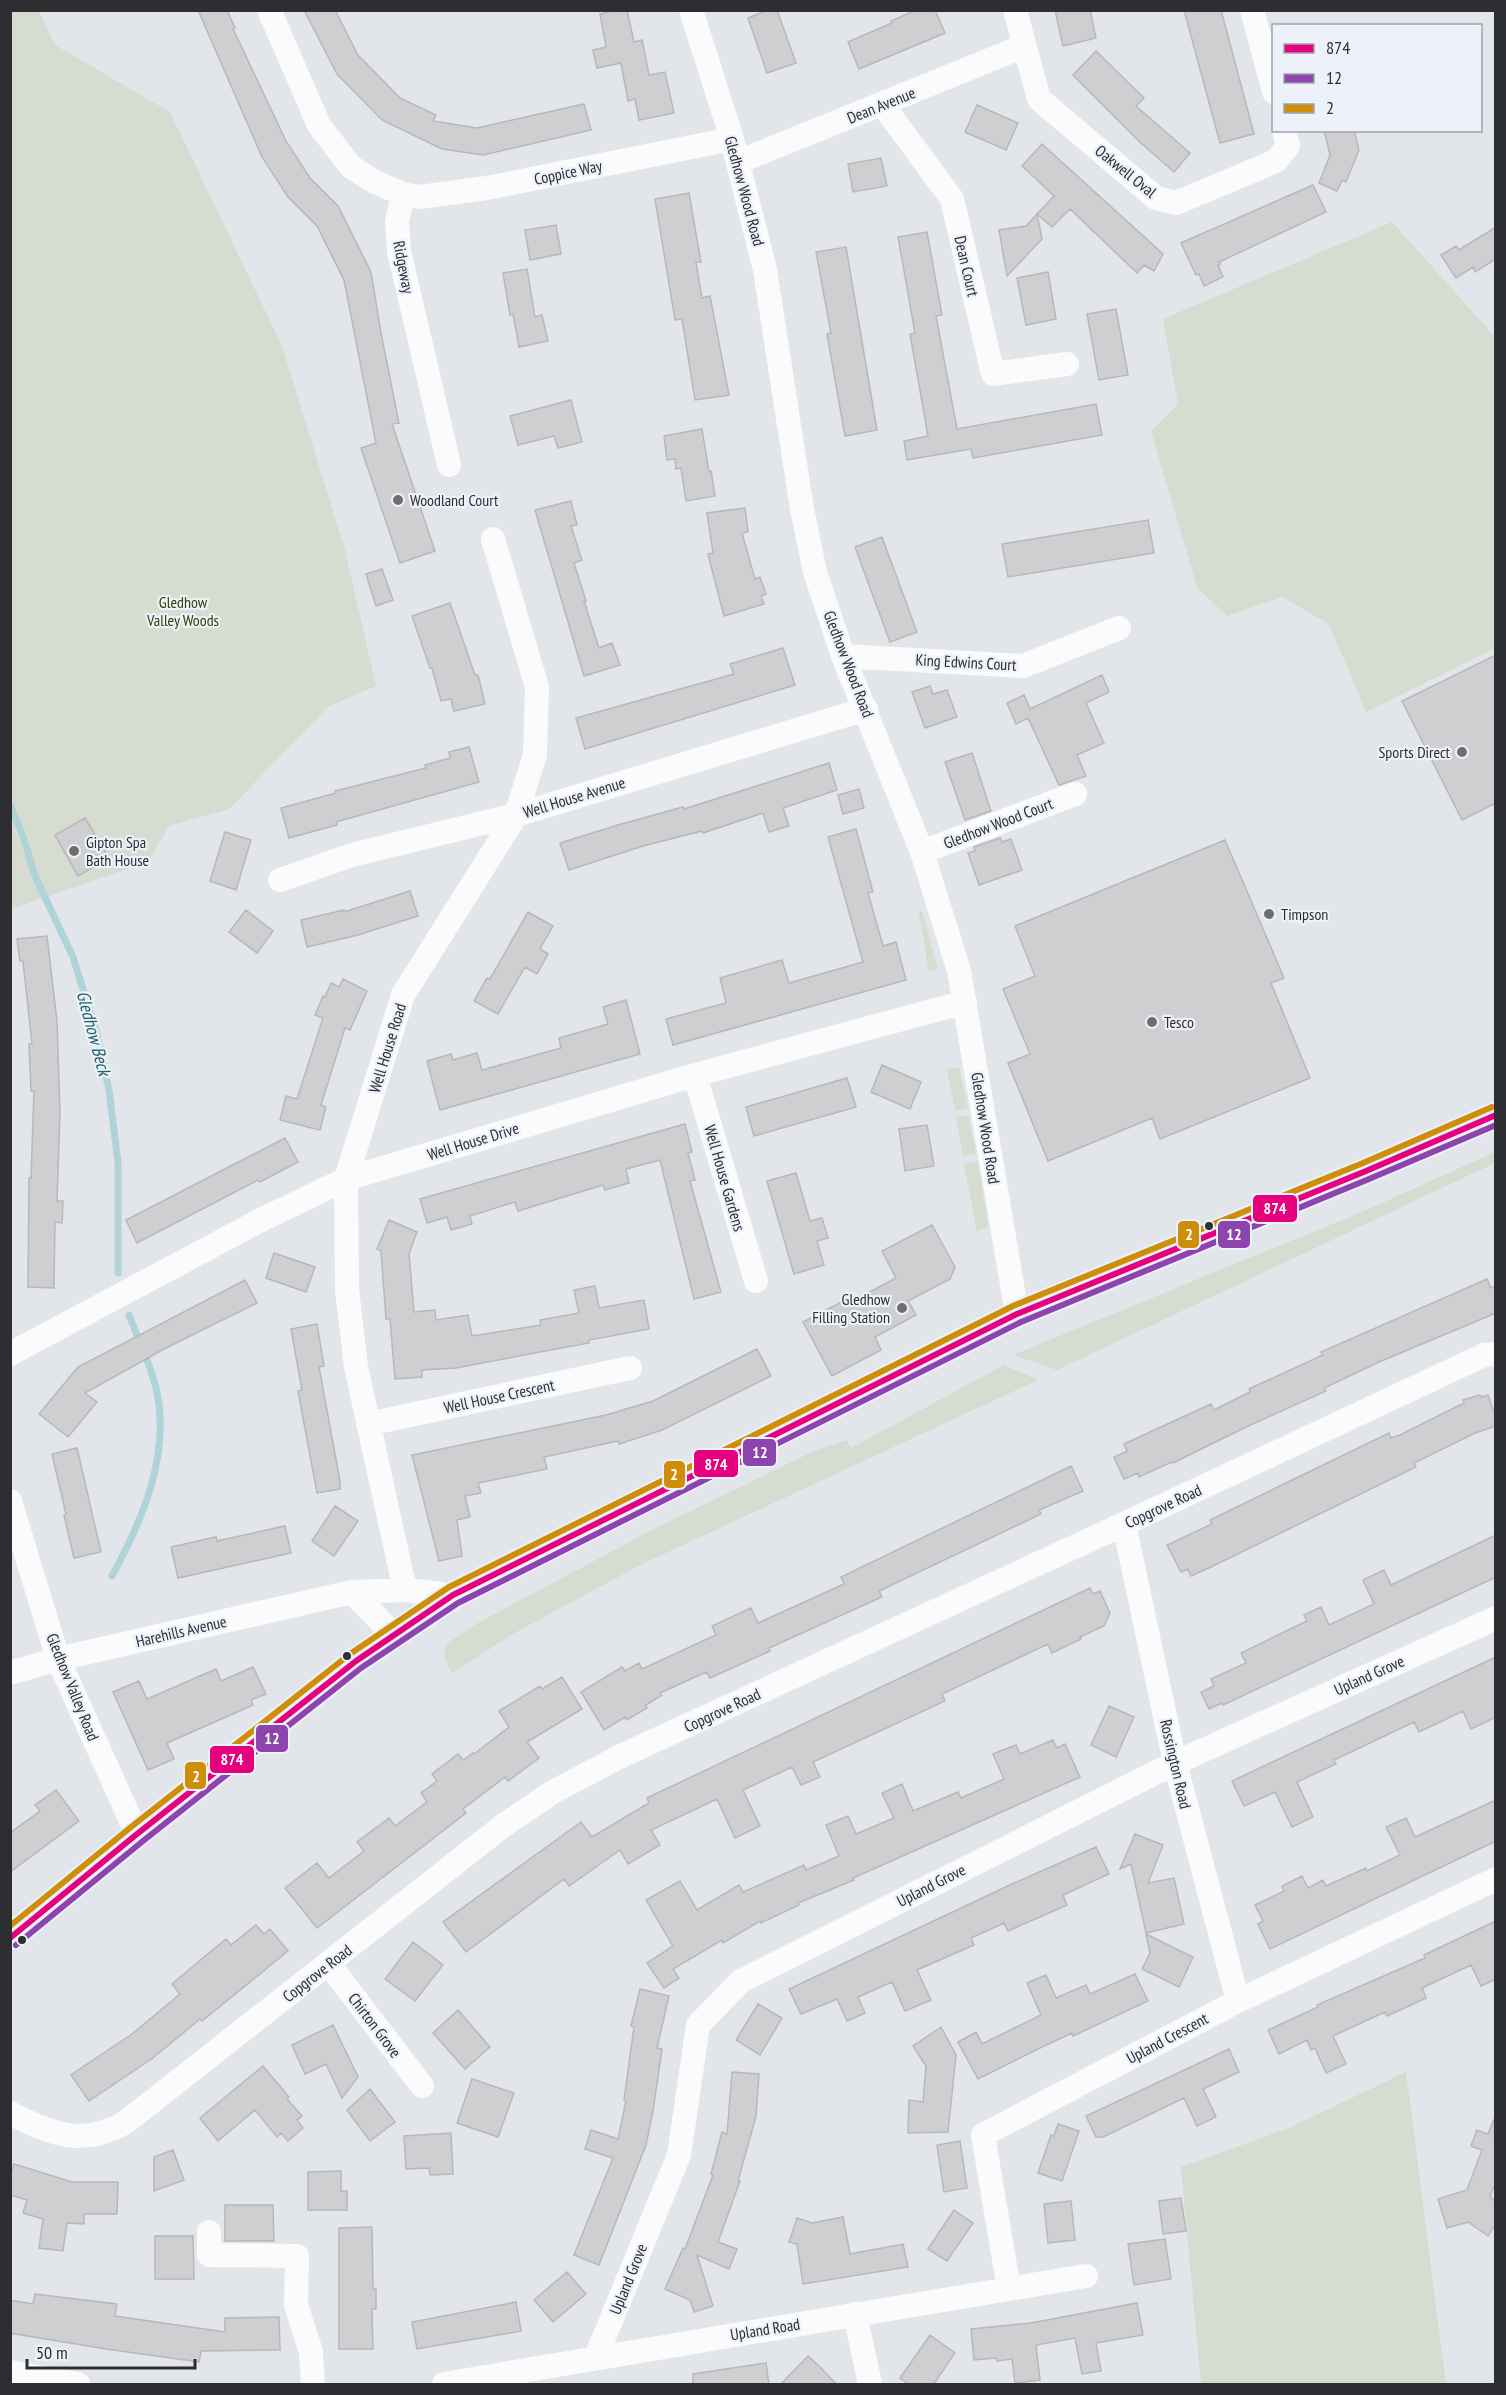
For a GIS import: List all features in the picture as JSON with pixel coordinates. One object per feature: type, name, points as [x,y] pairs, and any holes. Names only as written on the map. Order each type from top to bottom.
[{"type":"street","points":[[269,10],[320,125],[351,167],[375,182],[403,194]]},
{"type":"street","name":"Gledhow Wood Road","points":[[692,10],[732,139],[765,270],[802,509],[815,572],[843,656],[922,852],[959,971],[1017,1314]]},
{"type":"street","name":"Oakwell Oval","points":[[1015,10],[1039,99],[1156,198],[1176,203],[1276,161],[1288,146],[1284,132]]},
{"type":"street","points":[[1252,10],[1272,85]]},
{"type":"street","name":"Dean Avenue","points":[[738,162],[1024,46]]},
{"type":"street","name":"Dean Court","points":[[882,104],[952,199],[993,374],[1067,364]]},
{"type":"street","name":"Coppice Way","points":[[403,194],[420,197],[487,188],[732,139]]},
{"type":"street","name":"Ridgeway","points":[[403,194],[397,222],[399,251],[449,465]]},
{"type":"street","name":"Well House Road","points":[[405,1590],[356,1367],[347,1289],[346,1179],[403,995],[516,815],[535,755],[537,687],[493,539]]},
{"type":"street","name":"King Edwins Court","points":[[843,656],[1023,666],[1119,628]]},
{"type":"street","name":"Well House Avenue","points":[[280,880],[352,855],[516,815],[866,709]]},
{"type":"street","name":"Gledhow Wood Court","points":[[922,852],[1075,794]]},
{"type":"street","name":"Well House Drive","points":[[10,1354],[257,1222],[346,1179],[695,1075],[965,1002]]},
{"type":"street","name":"Well House Gardens","points":[[695,1075],[756,1281]]},
{"type":"street","points":[[10,1938],[137,1834],[356,1661],[453,1594],[1017,1314],[1366,1171],[1496,1115]]},
{"type":"street","name":"Copgrove Road","points":[[10,2113],[69,2136],[89,2138],[109,2133],[504,1825],[553,1792],[630,1752],[1484,1355],[1496,1354]]},
{"type":"street","name":"Well House Crescent","points":[[368,1424],[630,1368]]},
{"type":"street","name":"Gledhow Valley Road","points":[[10,1501],[58,1659],[137,1834]]},
{"type":"street","name":"Rossington Road","points":[[1124,1524],[1175,1763],[1238,2001]]},
{"type":"street","name":"Harehills Avenue","points":[[10,1673],[58,1659],[352,1592],[405,1590],[453,1594]]},
{"type":"street","points":[[352,1592],[394,1635]]},
{"type":"street","name":"Upland Grove","points":[[596,2357],[679,2155],[698,2025],[741,1981],[1175,1763],[1496,1618]]},
{"type":"street","name":"Upland Crescent","points":[[1009,2289],[983,2134],[1238,2001],[1496,1879]]},
{"type":"street","name":"Chirton Grove","points":[[328,1963],[422,2086]]},
{"type":"street","points":[[209,2232],[209,2255],[297,2256],[296,2305],[311,2352],[313,2385]]},
{"type":"street","name":"Upland Road","points":[[444,2385],[596,2357],[1086,2276]]},
{"type":"street","points":[[855,2314],[870,2385]]},
{"type":"street","points":[[10,2372],[78,2385]]},
{"type":"green space","name":"Gledhow Valley Woods","points":[[10,11],[39,11],[55,45],[170,112],[282,346],[345,550],[376,686],[329,706],[229,809],[169,826],[148,862],[11,909]]},
{"type":"green space","points":[[1392,222],[1495,337],[1495,648],[1366,712],[1329,624],[1282,597],[1227,616],[1197,587],[1151,431],[1178,404],[1163,319]]},
{"type":"green space","points":[[922,911],[938,969],[929,972],[919,912]]},
{"type":"green space","points":[[959,1068],[968,1108],[955,1111],[947,1069]]},
{"type":"green space","points":[[968,1115],[976,1153],[963,1156],[956,1117]]},
{"type":"green space","points":[[1495,1152],[1495,1163],[1057,1370],[1013,1355],[1364,1211]]},
{"type":"green space","points":[[978,1161],[988,1226],[977,1232],[964,1164]]},
{"type":"green space","points":[[1004,1365],[1038,1380],[640,1565],[511,1635],[452,1673],[444,1657],[445,1649],[449,1642],[478,1623],[648,1532],[814,1451],[847,1440],[851,1448]]},
{"type":"green space","points":[[1406,2072],[1446,2384],[1201,2384],[1181,2167],[1289,2128]]},
{"type":"building","points":[[198,10],[227,10],[235,28],[233,29],[286,141],[310,178],[338,206],[371,272],[399,423],[392,424],[435,551],[400,563],[361,448],[376,443],[344,280],[317,226],[288,197],[262,157]]},
{"type":"building","points":[[304,10],[335,10],[358,55],[400,98],[436,115],[433,121],[477,128],[584,104],[591,130],[483,155],[442,149],[382,120],[337,74]]},
{"type":"building","points":[[627,10],[634,42],[642,40],[649,75],[665,72],[674,113],[639,120],[635,99],[628,101],[621,63],[597,68],[593,50],[606,47],[600,14]]},
{"type":"building","points":[[768,10],[777,10],[796,63],[767,73],[748,18]]},
{"type":"building","points":[[916,10],[935,10],[945,33],[859,69],[848,42]]},
{"type":"building","points":[[1055,10],[1090,10],[1096,38],[1063,46]]},
{"type":"building","points":[[1184,10],[1221,10],[1254,134],[1220,143]]},
{"type":"building","points":[[1096,51],[1144,98],[1136,106],[1190,153],[1174,172],[1142,144],[1073,75]]},
{"type":"building","points":[[977,105],[1018,123],[1006,150],[965,132]]},
{"type":"building","points":[[1324,132],[1354,132],[1359,150],[1346,182],[1342,180],[1337,191],[1319,183],[1330,155]]},
{"type":"building","points":[[1042,144],[1163,254],[1154,271],[1144,265],[1137,273],[1070,209],[1052,227],[1037,214],[1054,196],[1022,166]]},
{"type":"building","points":[[881,158],[887,186],[853,192],[848,164]]},
{"type":"building","points":[[1313,185],[1326,212],[1219,262],[1223,277],[1204,286],[1199,274],[1196,275],[1181,243]]},
{"type":"building","points":[[689,193],[701,262],[696,262],[702,298],[710,296],[729,395],[695,400],[682,319],[675,320],[655,199]]},
{"type":"building","points":[[1037,214],[1042,239],[1007,276],[999,230],[1026,226]]},
{"type":"building","points":[[556,225],[561,254],[530,260],[525,230]]},
{"type":"building","points":[[1496,227],[1496,259],[1475,272],[1473,267],[1456,278],[1441,255],[1456,246],[1459,250]]},
{"type":"building","points":[[927,232],[942,315],[936,316],[957,429],[1096,404],[1102,435],[973,458],[971,449],[907,460],[904,441],[928,436],[910,334],[915,333],[898,237]]},
{"type":"building","points":[[846,247],[877,430],[845,436],[827,334],[831,333],[816,252]]},
{"type":"building","points":[[527,269],[535,317],[542,315],[548,341],[519,347],[513,314],[510,315],[503,273]]},
{"type":"building","points":[[1048,272],[1056,319],[1026,325],[1017,278]]},
{"type":"building","points":[[1116,309],[1128,375],[1099,380],[1087,314]]},
{"type":"building","points":[[571,400],[582,442],[558,448],[554,436],[518,445],[510,416]]},
{"type":"building","points":[[702,429],[715,496],[686,501],[681,468],[676,469],[675,459],[667,460],[664,436]]},
{"type":"building","points":[[571,501],[577,525],[571,526],[582,560],[574,563],[586,601],[584,601],[599,648],[612,643],[620,665],[584,676],[535,510]]},
{"type":"building","points":[[745,508],[748,532],[742,533],[755,579],[760,577],[766,594],[761,596],[764,604],[724,616],[708,554],[713,553],[707,513]]},
{"type":"building","points":[[1148,520],[1154,553],[1008,577],[1002,544]]},
{"type":"building","points":[[882,537],[917,632],[890,642],[855,547]]},
{"type":"building","points":[[382,569],[393,600],[376,606],[366,574]]},
{"type":"building","points":[[450,603],[475,675],[478,675],[485,704],[454,711],[451,699],[441,701],[432,668],[430,668],[412,616]]},
{"type":"building","points":[[783,648],[795,685],[585,749],[576,718],[734,674],[730,664]]},
{"type":"building","name":"Sports Direct","points":[[1496,655],[1496,803],[1462,820],[1402,701]]},
{"type":"building","points":[[1102,675],[1109,692],[1086,703],[1104,743],[1077,755],[1086,776],[1059,785],[1028,718],[1016,724],[1007,703],[1024,695],[1030,709]]},
{"type":"building","points":[[930,686],[933,694],[947,690],[957,717],[925,728],[912,692]]},
{"type":"building","points":[[469,747],[479,782],[336,822],[337,825],[289,838],[281,808],[336,793],[335,791],[426,768],[425,765],[450,758],[449,752]]},
{"type":"building","points":[[972,753],[991,811],[965,820],[945,762]]},
{"type":"building","points":[[829,763],[837,790],[783,808],[789,826],[769,832],[763,813],[703,833],[702,831],[643,846],[569,870],[560,843],[683,807],[684,809]]},
{"type":"building","points":[[859,789],[864,808],[843,814],[838,795]]},
{"type":"building","points":[[85,818],[109,858],[78,876],[55,835]]},
{"type":"building","points":[[856,829],[873,892],[868,893],[883,946],[896,942],[906,980],[673,1045],[666,1019],[726,1003],[720,978],[782,960],[789,983],[863,962],[828,837]]},
{"type":"building","points":[[225,832],[251,840],[236,890],[210,881]]},
{"type":"building","points":[[1000,838],[1002,842],[1011,839],[1022,870],[979,885],[968,853],[975,851],[974,847]]},
{"type":"building","name":"Tesco","points":[[1225,840],[1284,978],[1271,983],[1310,1078],[1160,1139],[1152,1118],[1048,1161],[1008,1063],[1030,1054],[1003,989],[1035,976],[1015,926]]},
{"type":"building","points":[[410,891],[418,916],[358,935],[307,947],[301,920],[344,910],[344,912]]},
{"type":"building","points":[[246,910],[273,931],[257,953],[229,932]]},
{"type":"building","points":[[528,912],[553,926],[540,949],[548,954],[537,974],[525,967],[498,1014],[474,1001],[487,978],[490,979]]},
{"type":"building","points":[[47,936],[57,1021],[60,1113],[57,1201],[63,1201],[62,1223],[55,1222],[54,1288],[28,1287],[29,1178],[31,1178],[34,1091],[31,1091],[29,1044],[32,1044],[23,961],[20,961],[17,939]]},
{"type":"building","points":[[343,979],[367,991],[350,1030],[345,1028],[321,1105],[326,1107],[320,1130],[280,1120],[286,1096],[297,1099],[323,1018],[315,1015],[323,996],[325,997],[331,983],[339,987]]},
{"type":"building","points":[[626,1000],[640,1054],[440,1110],[427,1061],[451,1054],[453,1060],[477,1053],[482,1070],[561,1048],[559,1038],[608,1024],[603,1007]]},
{"type":"building","points":[[882,1065],[921,1082],[910,1109],[871,1092]]},
{"type":"building","points":[[847,1078],[856,1107],[754,1136],[746,1107]]},
{"type":"building","points":[[685,1124],[692,1152],[688,1153],[695,1180],[690,1181],[721,1292],[694,1299],[660,1160],[626,1169],[629,1183],[605,1190],[603,1185],[518,1211],[515,1202],[470,1216],[472,1224],[451,1230],[447,1217],[427,1223],[420,1199]]},
{"type":"building","points":[[927,1125],[934,1166],[905,1171],[899,1129]]},
{"type":"building","points":[[285,1138],[298,1162],[260,1182],[258,1180],[137,1243],[126,1220]]},
{"type":"building","points":[[796,1173],[810,1221],[822,1218],[828,1238],[817,1241],[824,1265],[794,1274],[767,1181]]},
{"type":"building","points":[[389,1220],[417,1232],[409,1254],[414,1312],[435,1310],[436,1320],[468,1315],[472,1336],[541,1325],[540,1320],[579,1313],[574,1290],[595,1286],[599,1308],[644,1300],[649,1329],[589,1340],[589,1343],[456,1368],[422,1370],[422,1377],[395,1379],[390,1319],[386,1319],[381,1251],[377,1249]]},
{"type":"building","points":[[932,1225],[955,1267],[950,1279],[908,1301],[916,1315],[875,1337],[881,1350],[832,1376],[803,1322],[853,1296],[855,1300],[896,1278],[882,1251]]},
{"type":"building","points":[[274,1253],[315,1267],[306,1292],[266,1278]]},
{"type":"building","points":[[1487,1279],[1491,1288],[1496,1286],[1496,1313],[1379,1362],[1324,1388],[1326,1391],[1173,1463],[1139,1477],[1138,1473],[1124,1479],[1114,1457],[1127,1451],[1124,1444],[1211,1404],[1214,1410],[1250,1392],[1249,1389],[1323,1355],[1321,1352]]},
{"type":"building","points":[[245,1280],[257,1303],[164,1349],[85,1393],[97,1402],[68,1437],[39,1414],[78,1367]]},
{"type":"building","points":[[317,1324],[324,1366],[319,1367],[340,1489],[317,1493],[298,1391],[302,1390],[291,1329]]},
{"type":"building","points":[[757,1349],[771,1376],[662,1430],[619,1444],[618,1441],[544,1457],[547,1469],[478,1483],[481,1493],[465,1496],[470,1517],[457,1520],[462,1556],[439,1561],[412,1455],[606,1415],[653,1401]]},
{"type":"building","points":[[1480,1395],[1481,1397],[1488,1395],[1496,1426],[1475,1433],[1414,1463],[1416,1467],[1213,1566],[1191,1576],[1188,1569],[1181,1572],[1167,1545],[1212,1524],[1210,1520],[1389,1433],[1391,1438],[1400,1435],[1464,1403],[1463,1400]]},
{"type":"building","points":[[77,1448],[101,1552],[74,1558],[52,1454]]},
{"type":"building","points":[[1071,1466],[1083,1491],[1039,1510],[1041,1514],[879,1591],[882,1597],[769,1648],[770,1651],[710,1678],[706,1672],[660,1693],[662,1695],[646,1705],[647,1708],[627,1720],[625,1717],[604,1730],[581,1692],[622,1667],[625,1671],[639,1663],[642,1669],[716,1635],[712,1626],[751,1608],[758,1623],[844,1584],[841,1577]]},
{"type":"building","points":[[335,1506],[358,1521],[334,1556],[312,1541]]},
{"type":"building","points":[[285,1526],[291,1553],[178,1578],[171,1547],[216,1537],[217,1541]]},
{"type":"building","points":[[1496,1535],[1496,1577],[1223,1705],[1222,1703],[1209,1709],[1201,1692],[1214,1686],[1211,1679],[1246,1663],[1241,1653],[1307,1621],[1304,1615],[1321,1607],[1329,1625],[1374,1604],[1363,1580],[1384,1570],[1391,1585]]},
{"type":"building","points":[[1090,1588],[1093,1594],[1100,1591],[1110,1613],[1104,1626],[1052,1653],[1048,1644],[942,1694],[945,1701],[813,1762],[820,1777],[801,1785],[792,1767],[743,1790],[760,1826],[735,1838],[717,1799],[651,1830],[660,1845],[628,1864],[620,1850],[569,1886],[564,1879],[466,1952],[443,1922],[581,1822],[592,1837],[649,1803],[647,1798]]},
{"type":"building","points":[[1496,1657],[1496,1717],[1471,1729],[1463,1711],[1419,1732],[1414,1722],[1334,1760],[1336,1764],[1297,1782],[1313,1817],[1292,1827],[1275,1792],[1244,1806],[1232,1781]]},
{"type":"building","points":[[253,1667],[266,1694],[251,1700],[253,1705],[167,1743],[174,1759],[148,1770],[113,1692],[139,1681],[147,1699],[216,1669],[221,1681]]},
{"type":"building","points":[[562,1677],[582,1709],[527,1742],[539,1758],[508,1781],[505,1777],[463,1809],[466,1813],[317,1928],[285,1888],[317,1863],[329,1878],[364,1851],[357,1842],[389,1818],[395,1826],[427,1802],[421,1793],[437,1781],[432,1774],[458,1754],[463,1760],[474,1754],[509,1727],[499,1711],[540,1686],[542,1689]]},
{"type":"building","points":[[1109,1706],[1134,1717],[1116,1757],[1091,1745]]},
{"type":"building","points":[[1053,1740],[1057,1748],[1065,1744],[1080,1777],[853,1878],[854,1880],[798,1903],[799,1905],[761,1923],[760,1921],[723,1943],[722,1940],[673,1969],[679,1978],[664,1988],[647,1963],[673,1946],[646,1900],[680,1881],[697,1910],[739,1885],[743,1892],[804,1865],[806,1870],[839,1856],[826,1825],[848,1816],[856,1834],[894,1818],[882,1793],[902,1784],[913,1811],[958,1792],[961,1798],[1004,1779],[993,1754],[1016,1745],[1020,1754]]},
{"type":"building","points":[[56,1790],[79,1821],[10,1872],[10,1833],[40,1811],[35,1805]]},
{"type":"building","points":[[1496,1800],[1496,1841],[1270,1949],[1258,1924],[1263,1921],[1255,1905],[1284,1891],[1282,1886],[1302,1876],[1308,1888],[1323,1880],[1326,1886],[1366,1868],[1367,1871],[1400,1855],[1386,1827],[1406,1818],[1415,1837]]},
{"type":"building","points":[[1135,1834],[1163,1845],[1148,1883],[1174,1878],[1184,1924],[1146,1933],[1131,1864],[1120,1869]]},
{"type":"building","points":[[1096,1847],[1109,1874],[1063,1895],[1067,1905],[1008,1931],[1004,1923],[971,1938],[974,1945],[917,1970],[931,2000],[905,2011],[892,1982],[858,1997],[865,2013],[847,2021],[837,1999],[801,2014],[789,1989]]},
{"type":"building","points":[[1496,1921],[1496,1979],[1481,1986],[1471,1965],[1422,1988],[1426,1998],[1387,2016],[1385,2012],[1333,2036],[1346,2064],[1326,2073],[1315,2048],[1311,2050],[1307,2040],[1279,2054],[1268,2030],[1318,2007],[1317,2005],[1425,1958],[1424,1955]]},
{"type":"building","points":[[256,1925],[264,1934],[270,1929],[288,1951],[153,2058],[89,2101],[71,2075],[132,2034],[180,1994],[172,1984],[226,1939],[231,1945]]},
{"type":"building","points":[[1146,1934],[1193,1957],[1179,1987],[1142,1969],[1150,1953]]},
{"type":"building","points":[[413,1942],[443,1965],[415,2001],[385,1979]]},
{"type":"building","points":[[1135,1974],[1148,2001],[1073,2036],[1072,2033],[978,2079],[958,2042],[976,2032],[982,2044],[1041,2015],[1027,1983],[1046,1975],[1056,1998],[1086,1985],[1090,1994]]},
{"type":"building","points":[[640,1989],[669,1996],[657,2048],[662,2049],[653,2111],[646,2145],[599,2265],[574,2255],[613,2158],[585,2149],[591,2130],[618,2139],[626,2101],[624,2100],[634,2027],[631,2026]]},
{"type":"building","points":[[758,2004],[782,2018],[760,2055],[736,2040]]},
{"type":"building","points":[[458,2010],[490,2047],[465,2069],[433,2033]]},
{"type":"building","points":[[333,2025],[358,2077],[342,2098],[326,2064],[305,2074],[292,2045]]},
{"type":"building","points":[[941,2027],[956,2055],[948,2132],[908,2133],[909,2100],[923,2102],[926,2066],[913,2046]]},
{"type":"building","points":[[1229,2049],[1239,2072],[1203,2089],[1216,2117],[1197,2126],[1184,2098],[1103,2137],[1096,2137],[1086,2116]]},
{"type":"building","points":[[263,2066],[302,2116],[297,2120],[303,2128],[288,2141],[281,2133],[277,2137],[255,2110],[218,2141],[200,2118]]},
{"type":"building","points":[[732,2072],[759,2074],[756,2116],[738,2181],[740,2181],[718,2242],[737,2249],[729,2269],[697,2255],[713,2306],[694,2312],[690,2300],[665,2289],[683,2248],[685,2249],[713,2175],[711,2174],[722,2132],[727,2134]]},
{"type":"building","points":[[472,2079],[514,2093],[498,2137],[457,2123]]},
{"type":"building","points":[[370,2089],[395,2122],[370,2141],[347,2110]]},
{"type":"building","points":[[1494,2119],[1496,2181],[1490,2197],[1496,2201],[1496,2224],[1488,2236],[1468,2222],[1447,2228],[1438,2199],[1467,2190],[1482,2150],[1471,2146],[1477,2130],[1488,2134]]},
{"type":"building","points":[[1058,2124],[1079,2131],[1062,2181],[1038,2173],[1051,2135],[1054,2136]]},
{"type":"building","points":[[451,2133],[453,2174],[430,2175],[429,2168],[406,2169],[404,2136]]},
{"type":"building","points":[[960,2141],[967,2188],[944,2192],[937,2145]]},
{"type":"building","points":[[173,2150],[184,2180],[154,2191],[154,2157]]},
{"type":"building","points":[[14,2164],[72,2182],[118,2182],[117,2214],[84,2214],[84,2224],[67,2223],[63,2251],[39,2248],[43,2219],[23,2213],[27,2200],[10,2195],[10,2176]]},
{"type":"building","points":[[341,2171],[341,2191],[347,2191],[347,2210],[308,2210],[308,2172]]},
{"type":"building","points":[[1181,2198],[1186,2231],[1163,2234],[1159,2201]]},
{"type":"building","points":[[1071,2201],[1075,2240],[1048,2243],[1044,2204]]},
{"type":"building","points":[[225,2205],[273,2205],[274,2241],[225,2241]]},
{"type":"building","points":[[954,2210],[973,2223],[947,2261],[928,2249]]},
{"type":"building","points":[[843,2217],[850,2254],[903,2244],[908,2267],[803,2284],[797,2244],[789,2242],[797,2218],[812,2223]]},
{"type":"building","points":[[372,2227],[373,2289],[376,2289],[376,2309],[372,2309],[373,2349],[339,2349],[339,2228]]},
{"type":"building","points":[[155,2236],[193,2236],[194,2279],[155,2279]]},
{"type":"building","points":[[1165,2239],[1171,2279],[1134,2285],[1128,2244]]},
{"type":"building","points":[[567,2272],[586,2294],[553,2322],[534,2300]]},
{"type":"building","points":[[35,2294],[117,2304],[115,2316],[225,2332],[225,2318],[279,2317],[280,2350],[201,2351],[199,2362],[10,2333],[10,2300],[33,2304]]},
{"type":"building","points":[[516,2302],[521,2331],[417,2349],[412,2322]]},
{"type":"building","points":[[1137,2303],[1143,2335],[1096,2343],[1101,2371],[1082,2374],[1075,2338],[1036,2345],[1040,2380],[1015,2383],[1012,2359],[974,2360],[971,2329],[1031,2323]]},
{"type":"building","points":[[930,2335],[955,2353],[933,2385],[910,2385],[900,2378]]},
{"type":"building","points":[[808,2356],[821,2368],[837,2385],[780,2385]]},
{"type":"building","points":[[766,2363],[769,2385],[693,2385],[693,2374]]},
{"type":"waterway","name":"Gledhow Beck","points":[[10,805],[23,836],[35,876],[73,957],[96,1031],[109,1090],[118,1163],[118,1273]]},
{"type":"waterway","name":"Gledhow Beck","points":[[112,1576],[143,1510],[151,1487],[160,1440],[160,1416],[155,1382],[129,1315]]},
{"type":"transit line","name":"2","points":[[10,1926],[350,1654],[449,1587],[1013,1306],[1363,1163],[1492,1107]]},
{"type":"transit line","name":"874","points":[[10,1938],[137,1834],[356,1661],[453,1595],[1017,1314],[1366,1171],[1496,1115]]},
{"type":"transit line","name":"12","points":[[16,1945],[361,1668],[458,1603],[1021,1322],[1496,1125]]},
{"type":"place","name":"Woodland Court","points":[[398,500]]},
{"type":"place","name":"Sports Direct","points":[[1462,752]]},
{"type":"place","name":"Gipton Spa Bath House","points":[[74,851]]},
{"type":"place","name":"Timpson","points":[[1269,914]]},
{"type":"place","name":"Tesco","points":[[1152,1022]]},
{"type":"place","name":"Gledhow Filling Station","points":[[902,1308]]}]
